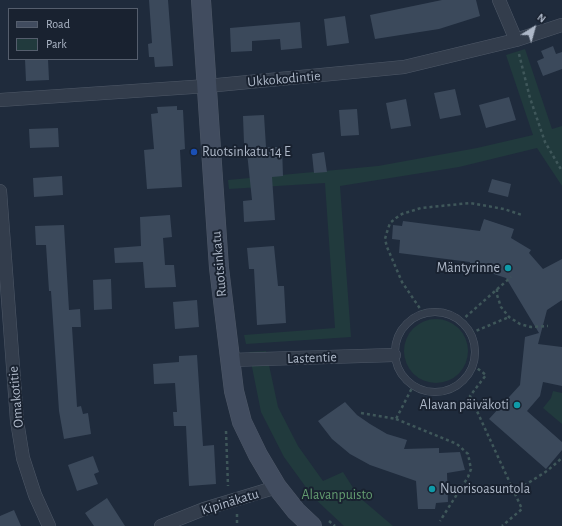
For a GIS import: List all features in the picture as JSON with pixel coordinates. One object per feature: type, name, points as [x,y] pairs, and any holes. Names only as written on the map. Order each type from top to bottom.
[{"type":"street","name":"Ruotsinkatu","points":[[201,0],[219,268],[234,391],[242,422],[258,455],[277,487],[296,511],[318,521]]},
{"type":"street","points":[[500,0],[516,40]]},
{"type":"street","name":"Ukkokodintie","points":[[0,100],[206,86],[404,67],[516,40],[562,25]]},
{"type":"street","name":"Omakotitie","points":[[0,191],[17,421],[23,458],[34,495],[50,526]]},
{"type":"street","name":"Lastentie","points":[[230,360],[394,355]]},
{"type":"street","name":"Kipinäkatu","points":[[161,526],[204,509],[277,487]]},
{"type":"lane","points":[[444,312],[461,321],[471,333],[475,348],[473,365],[464,380],[450,389],[434,392],[413,386],[399,371],[394,355],[395,341],[401,329],[411,319],[423,313],[444,312]]},
{"type":"path","points":[[516,40],[530,98],[545,142],[562,171]]},
{"type":"path","points":[[423,313],[402,282],[387,248],[385,239],[390,224],[396,218],[402,214],[420,208],[470,203],[498,208],[522,215]]},
{"type":"path","points":[[461,321],[511,277]]},
{"type":"path","points":[[497,289],[497,295],[501,307],[509,317],[520,324],[532,327],[548,326]]},
{"type":"path","points":[[471,333],[509,317]]},
{"type":"path","points":[[473,365],[486,375],[470,396],[522,509],[502,526]]},
{"type":"path","points":[[396,419],[413,386]]},
{"type":"path","points":[[361,413],[396,419],[457,444],[468,454],[471,469],[468,477],[440,521]]},
{"type":"path","points":[[226,430],[228,486]]},
{"type":"path","points":[[514,492],[546,471],[562,458]]},
{"type":"path","points":[[236,512],[238,526]]},
{"type":"path","points":[[318,521],[335,526]]},
{"type":"green space","points":[[525,49],[552,129],[562,126],[562,186],[537,148],[459,167],[340,186],[351,337],[246,344],[244,335],[335,328],[325,183],[229,189],[228,180],[378,166],[477,148],[533,135],[506,55]]},
{"type":"green space","points":[[436,319],[448,321],[459,328],[466,339],[468,351],[466,363],[459,374],[448,381],[436,383],[424,381],[413,374],[406,363],[404,351],[406,339],[413,328],[424,321]]},
{"type":"green space","name":"Alavanpuisto","points":[[266,351],[278,407],[298,446],[323,481],[343,472],[359,497],[393,526],[344,526],[313,497],[284,457],[261,412],[249,352]]},
{"type":"green space","points":[[553,391],[562,393],[562,424],[543,408],[551,398]]},
{"type":"building","points":[[149,0],[168,0],[173,66],[155,67],[154,57],[149,57],[148,44],[152,43]]},
{"type":"building","points":[[442,0],[476,0],[480,16],[439,29],[375,39],[370,15]]},
{"type":"building","points":[[345,16],[349,43],[327,46],[324,19]]},
{"type":"building","points":[[300,22],[302,48],[281,50],[280,39],[252,41],[252,51],[231,52],[230,28]]},
{"type":"building","points":[[553,46],[556,54],[562,52],[562,69],[543,76],[537,61],[544,58],[541,51]]},
{"type":"building","points":[[25,60],[48,60],[49,80],[26,81]]},
{"type":"building","points":[[455,89],[461,115],[440,119],[434,93]]},
{"type":"building","points":[[509,97],[516,120],[486,128],[479,105]]},
{"type":"building","points":[[406,99],[411,126],[391,129],[386,103]]},
{"type":"building","points":[[177,106],[177,110],[183,110],[185,149],[180,150],[182,187],[147,189],[144,150],[154,149],[151,114],[158,113],[157,107]]},
{"type":"building","points":[[357,109],[359,135],[341,136],[339,110]]},
{"type":"building","points":[[264,115],[266,147],[282,147],[283,176],[272,177],[275,220],[244,222],[243,201],[252,200],[246,143],[244,143],[243,116]]},
{"type":"building","points":[[58,128],[59,147],[30,148],[29,129]]},
{"type":"building","points":[[324,152],[327,172],[314,173],[312,154]]},
{"type":"building","points":[[62,176],[63,195],[34,197],[33,178]]},
{"type":"building","points":[[492,179],[511,184],[508,197],[488,192]]},
{"type":"building","points":[[170,215],[172,237],[163,238],[165,265],[174,265],[176,287],[145,288],[143,262],[115,263],[114,248],[141,246],[140,217]]},
{"type":"building","points":[[484,219],[514,229],[511,238],[531,250],[529,253],[543,269],[562,259],[562,300],[547,310],[538,344],[562,347],[562,386],[543,382],[540,396],[527,411],[562,442],[562,450],[546,469],[489,419],[520,385],[525,337],[539,333],[506,278],[469,266],[470,262],[399,253],[400,240],[392,239],[393,225],[402,226],[403,221],[480,231]]},
{"type":"building","points":[[64,225],[69,310],[80,309],[81,327],[72,327],[77,407],[81,406],[83,414],[88,413],[91,434],[64,439],[59,411],[51,291],[49,291],[46,245],[36,245],[35,226]]},
{"type":"building","points":[[274,246],[278,286],[284,286],[286,323],[257,325],[254,269],[249,269],[247,248]]},
{"type":"building","points":[[111,279],[112,309],[94,310],[93,280]]},
{"type":"building","points":[[197,300],[199,327],[175,329],[173,302]]},
{"type":"building","points":[[197,355],[203,446],[214,445],[216,484],[189,486],[186,426],[174,426],[173,412],[177,412],[175,383],[154,384],[153,364],[179,362],[179,356]]},
{"type":"building","points":[[345,402],[357,415],[370,424],[387,434],[407,440],[404,449],[439,448],[439,453],[460,452],[465,470],[447,473],[448,502],[436,503],[435,509],[418,509],[416,481],[370,465],[350,454],[332,439],[318,421]]},
{"type":"building","points":[[93,456],[99,472],[94,474],[98,484],[77,491],[68,465]]},
{"type":"building","points":[[107,498],[125,526],[94,526],[85,513]]},
{"type":"building","points":[[14,510],[21,526],[0,526],[0,516]]},
{"type":"place","name":"Ruotsinkatu 14 E","points":[[194,152]]},
{"type":"place","name":"Mäntyrinne","points":[[508,268]]},
{"type":"place","name":"Alavan päiväkoti","points":[[517,405]]},
{"type":"place","name":"Nuorisoasuntola","points":[[432,489]]}]
